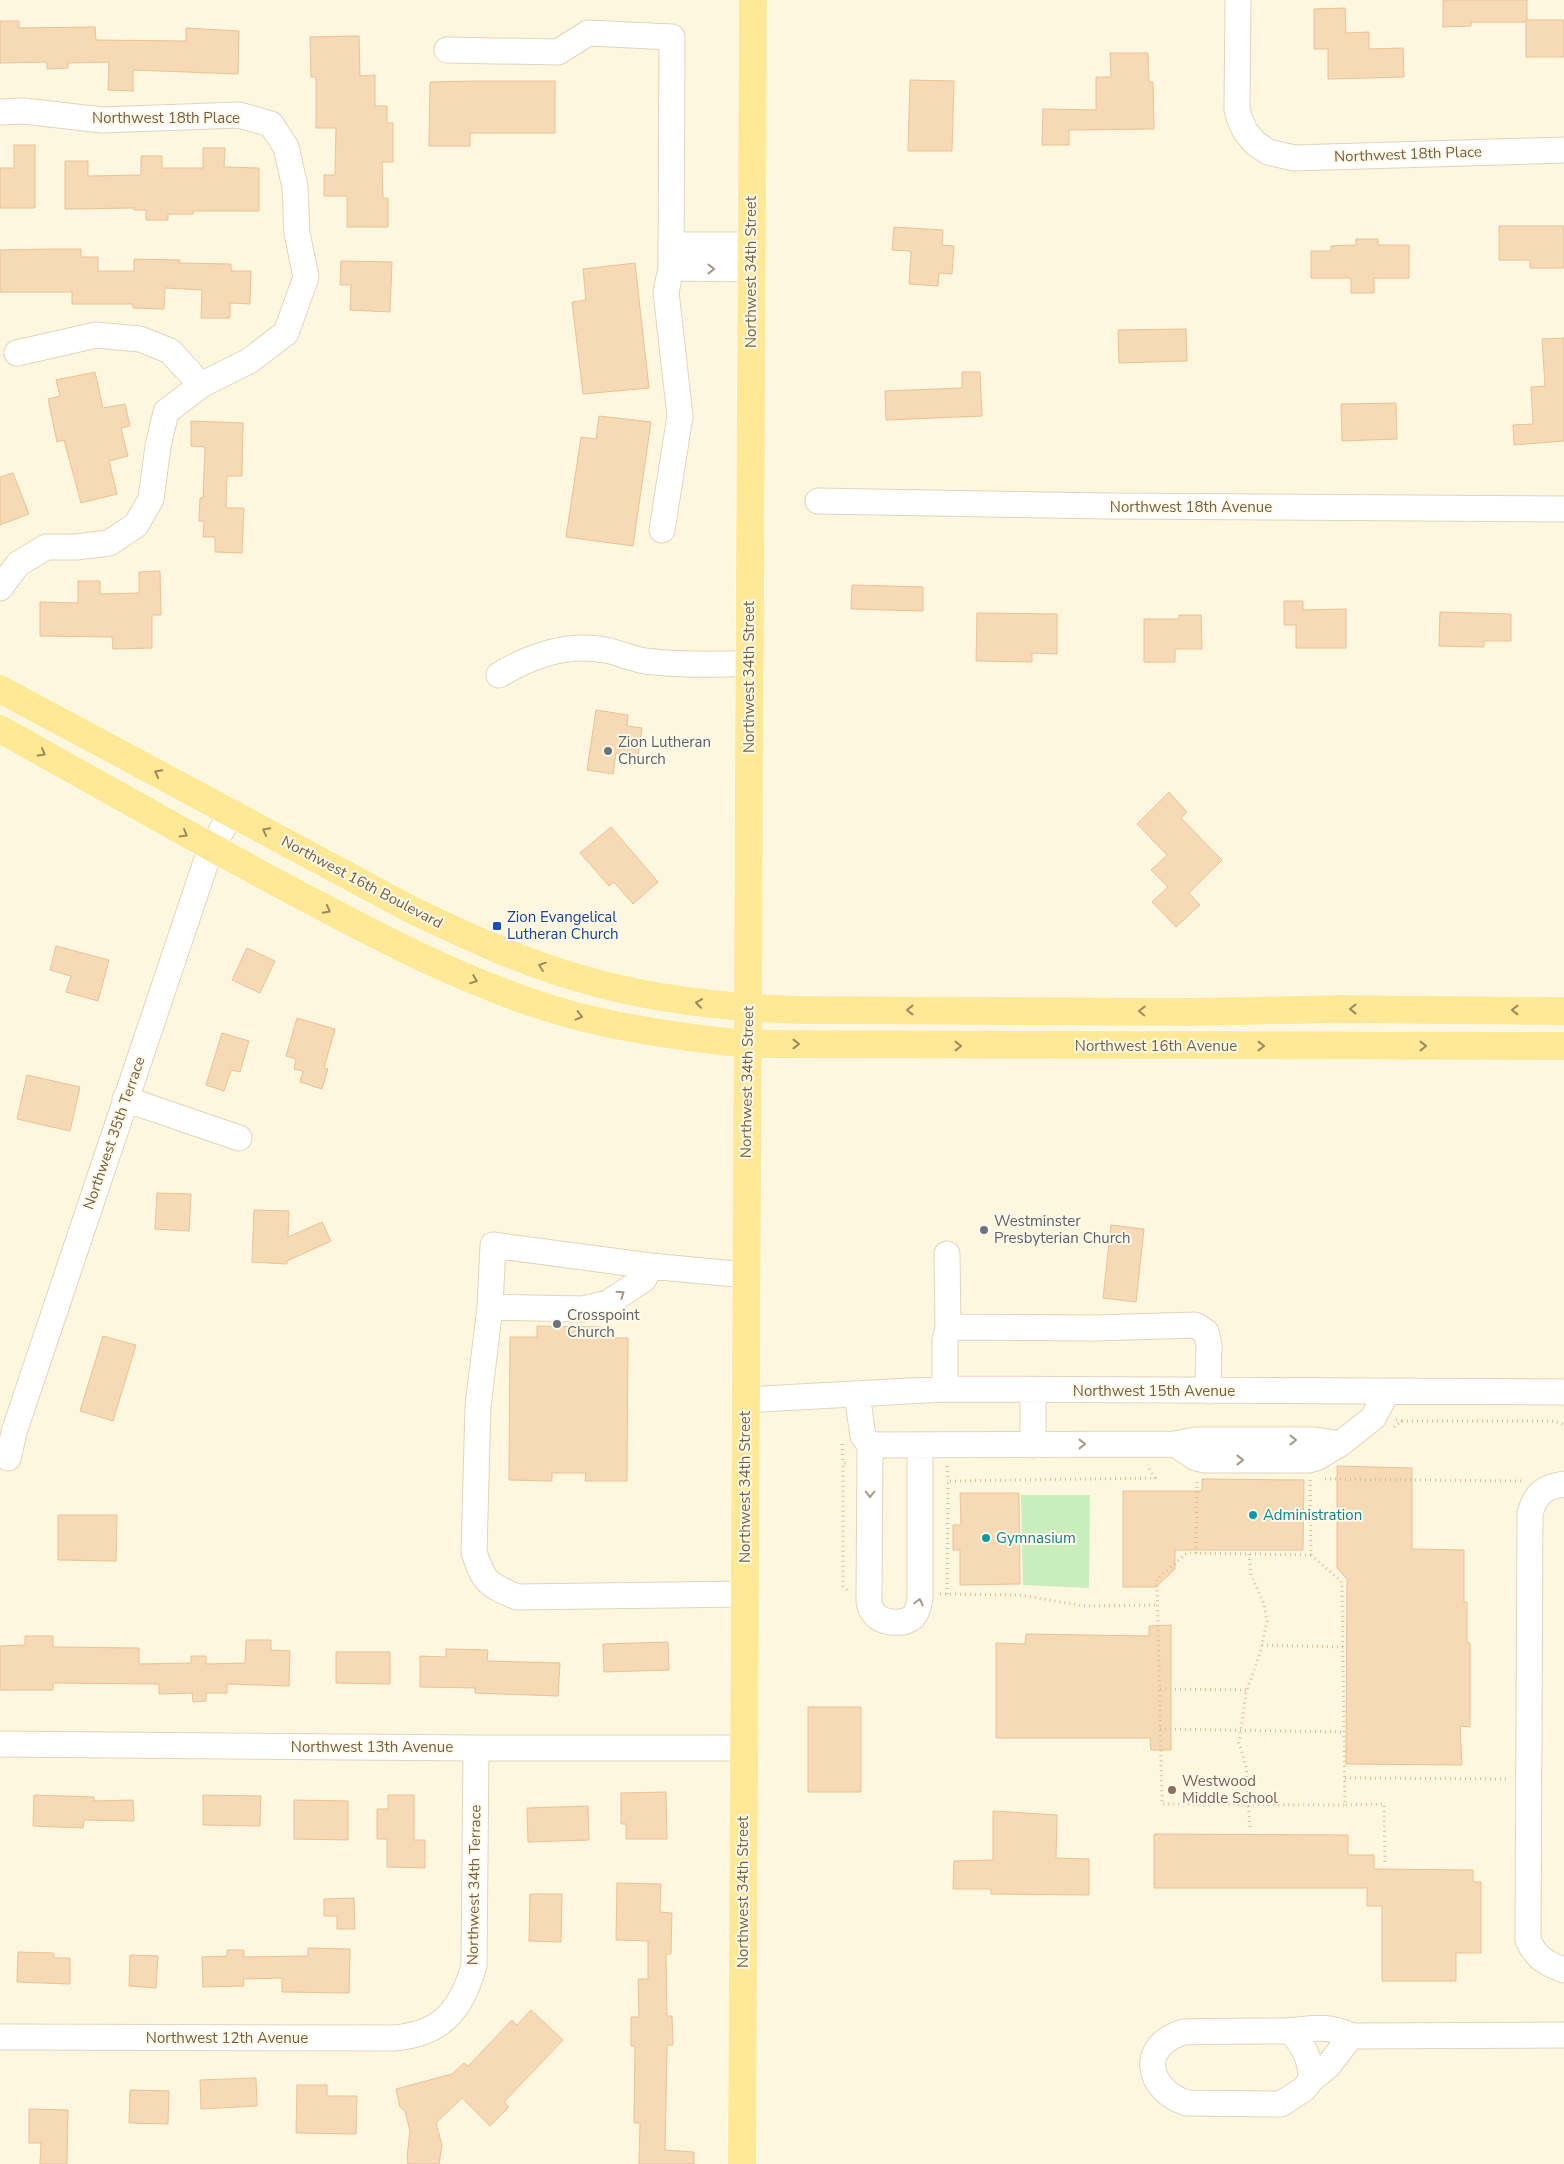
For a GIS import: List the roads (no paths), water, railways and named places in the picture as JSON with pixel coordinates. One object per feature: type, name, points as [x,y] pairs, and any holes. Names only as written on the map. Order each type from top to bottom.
[{"type":"main road","name":"Northwest 34th Street","points":[[742,2164],[753,0]]},
{"type":"main road","name":"Northwest 16th Boulevard","points":[[0,689],[410,909],[464,935],[522,959],[582,979],[644,994],[748,1009]]},
{"type":"main road","points":[[0,729],[211,849],[392,944],[448,970],[568,1014],[634,1030],[747,1044]]},
{"type":"main road","points":[[748,1009],[1191,1012],[1338,1009],[1564,1011]]},
{"type":"main road","points":[[1191,1012],[1193,1046]]},
{"type":"main road","name":"Northwest 16th Avenue","points":[[747,1044],[1564,1046]]},
{"type":"street","name":"Northwest 18th Place","points":[[1238,0],[1237,109],[1245,131],[1255,143],[1268,152],[1291,158],[1564,150]]},
{"type":"street","points":[[447,50],[558,52],[588,33],[672,37],[671,257],[666,292],[680,416],[662,530]]},
{"type":"street","name":"Northwest 18th Place","points":[[0,112],[24,110],[102,120],[239,115],[271,124],[286,147],[295,188],[297,233],[306,277],[286,333],[250,361],[202,386]]},
{"type":"street","points":[[671,257],[752,257]]},
{"type":"street","points":[[0,588],[18,564],[46,547],[109,544],[136,525],[151,499],[158,446],[166,412],[202,386],[170,351],[140,339],[96,335],[17,353]]},
{"type":"street","name":"Northwest 18th Avenue","points":[[818,501],[1118,506],[1564,509]]},
{"type":"street","points":[[499,675],[521,661],[560,649],[603,649],[644,661],[708,665],[749,663]]},
{"type":"street","name":"Northwest 35th Terrace","points":[[8,1458],[15,1429],[125,1099],[211,849],[232,812]]},
{"type":"street","points":[[125,1099],[239,1138]]},
{"type":"street","points":[[745,1594],[516,1596],[492,1586],[481,1575],[474,1552],[478,1406],[490,1307],[494,1245],[650,1266],[746,1275]]},
{"type":"street","points":[[945,1389],[945,1340],[948,1329],[947,1254]]},
{"type":"street","points":[[490,1307],[583,1309],[608,1303],[644,1279],[650,1266]]},
{"type":"street","points":[[948,1329],[958,1326],[1097,1328],[1195,1325],[1206,1332],[1209,1345],[1208,1391]]},
{"type":"street","name":"Northwest 15th Avenue","points":[[745,1400],[945,1389],[1564,1392]]},
{"type":"street","points":[[1033,1390],[1033,1445]]},
{"type":"street","points":[[870,1445],[1175,1444],[1196,1458],[1205,1460],[1308,1460],[1381,1423],[1387,1392]]},
{"type":"street","points":[[857,1394],[863,1436],[870,1445],[869,1601],[871,1611],[878,1618],[896,1622],[906,1621],[913,1616],[920,1599],[920,1445]]},
{"type":"street","points":[[1564,1484],[1547,1488],[1535,1499],[1530,1513],[1528,1930],[1528,1940],[1532,1950],[1552,1965],[1564,1970]]},
{"type":"street","name":"Northwest 13th Avenue","points":[[0,1744],[743,1748]]},
{"type":"street","name":"Northwest 34th Terrace","points":[[448,2016],[467,1990],[474,1965],[476,1748]]},
{"type":"street","name":"Northwest 12th Avenue","points":[[0,2037],[392,2038],[409,2037],[430,2030],[448,2016]]},
{"type":"street","points":[[1351,2036],[1328,2065],[1304,2089],[1281,2104],[1187,2103],[1175,2099],[1165,2092],[1157,2083],[1152,2068],[1153,2056],[1165,2040],[1175,2034],[1184,2032],[1291,2031],[1311,2027],[1338,2030],[1351,2036],[1564,2035]]},
{"type":"street","points":[[1291,2031],[1303,2046],[1309,2058],[1311,2080]]},
{"type":"place","name":"Zion Lutheran Church","points":[[608,751]]},
{"type":"place","name":"Zion Evangelical Lutheran Church","points":[[497,926]]},
{"type":"place","name":"Westminster Presbyterian Church","points":[[984,1230]]},
{"type":"place","name":"Crosspoint Church","points":[[557,1324]]},
{"type":"place","name":"Administration","points":[[1253,1515]]},
{"type":"place","name":"Gymnasium","points":[[986,1538]]},
{"type":"place","name":"Westwood Middle School","points":[[1172,1790]]}]
